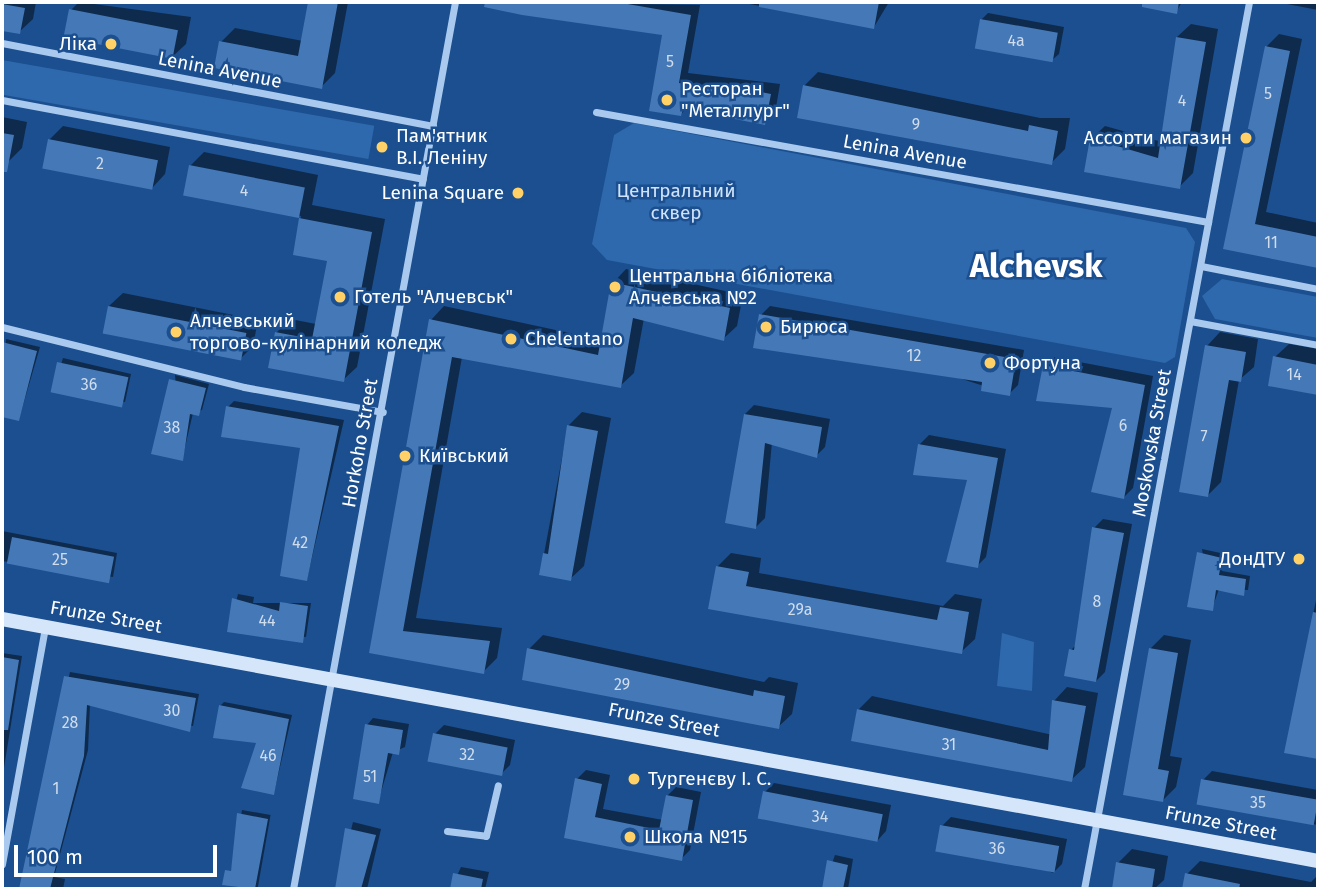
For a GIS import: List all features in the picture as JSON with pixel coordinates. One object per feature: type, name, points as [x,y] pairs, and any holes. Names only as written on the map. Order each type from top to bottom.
[{"type":"street","name":"Horkoho Street","points":[[293,889],[383,412],[455,2]]},
{"type":"street","name":"Moskovska Street","points":[[1084,889],[1249,2]]},
{"type":"street","name":"Lenina Avenue","points":[[2,43],[433,126]]},
{"type":"street","points":[[2,100],[424,178]]},
{"type":"street","name":"Lenina Avenue","points":[[596,112],[1208,222]]},
{"type":"street","points":[[1201,267],[1318,289]]},
{"type":"street","points":[[1190,321],[1318,345]]},
{"type":"street","points":[[2,327],[244,387],[383,412]]},
{"type":"street","name":"Frunze Street","points":[[2,619],[332,677],[1318,861]]},
{"type":"street","points":[[2,864],[45,626]]},
{"type":"street","points":[[447,831],[486,836],[498,785]]},
{"type":"green space","points":[[2,60],[374,126],[368,159],[2,95]]},
{"type":"green space","name":"Центральний сквер","points":[[634,123],[1186,228],[1195,242],[1175,357],[1165,363],[607,260],[592,244],[614,135]]},
{"type":"green space","points":[[1222,279],[1318,297],[1318,338],[1215,319],[1202,296]]},
{"type":"green space","points":[[1002,633],[1034,642],[1032,691],[997,686]]},
{"type":"building","points":[[308,2],[338,2],[322,89],[214,68],[219,41],[298,56]]},
{"type":"building","points":[[485,2],[616,2],[691,15],[679,83],[743,95],[744,89],[771,94],[765,125],[683,109],[681,116],[649,111],[662,35],[522,15],[484,7]]},
{"type":"building","points":[[759,2],[879,2],[874,29],[759,7]]},
{"type":"building","points":[[1142,2],[1179,2],[1177,14],[1142,7]]},
{"type":"building","points":[[2,4],[25,8],[20,34],[2,31]]},
{"type":"building","points":[[69,9],[178,30],[172,59],[63,37]]},
{"type":"building","points":[[980,19],[1058,33],[1053,62],[975,49]]},
{"type":"building","points":[[1176,37],[1206,42],[1180,189],[1084,172],[1090,138],[1158,158]]},
{"type":"building","points":[[1265,46],[1290,51],[1255,224],[1318,237],[1318,268],[1223,249]]},
{"type":"building","points":[[803,85],[1028,131],[1029,125],[1058,131],[1052,165],[797,118]]},
{"type":"building","points":[[2,133],[14,135],[7,172],[2,172]]},
{"type":"building","points":[[48,139],[158,160],[152,190],[42,168]]},
{"type":"building","points":[[189,165],[305,188],[299,218],[183,195]]},
{"type":"building","name":"Готель \"Алчевськ\"","points":[[299,218],[372,232],[344,382],[268,368],[275,332],[312,339],[327,261],[293,255]]},
{"type":"building","points":[[611,282],[730,308],[724,341],[633,318],[621,388],[452,357],[403,631],[490,641],[484,674],[369,653],[429,319],[598,355]]},
{"type":"building","points":[[108,306],[246,333],[241,360],[103,333]]},
{"type":"building","points":[[759,314],[1016,359],[1010,396],[981,391],[982,382],[753,348]]},
{"type":"building","points":[[2,342],[37,351],[19,421],[2,417]]},
{"type":"building","points":[[1205,345],[1246,352],[1241,382],[1229,380],[1208,497],[1179,492]]},
{"type":"building","points":[[1273,356],[1318,365],[1318,395],[1268,386]]},
{"type":"building","points":[[57,362],[128,377],[122,408],[51,392]]},
{"type":"building","points":[[1043,365],[1145,385],[1124,499],[1091,492],[1112,408],[1036,401]]},
{"type":"building","points":[[169,379],[206,388],[199,416],[190,414],[183,461],[151,454]]},
{"type":"building","points":[[226,406],[339,426],[307,581],[280,576],[300,448],[221,437]]},
{"type":"building","points":[[744,414],[822,427],[817,458],[765,443],[756,529],[725,523]]},
{"type":"building","points":[[567,425],[598,431],[571,581],[539,575],[543,553],[548,554]]},
{"type":"building","points":[[918,444],[998,458],[978,568],[946,562],[967,480],[913,475]]},
{"type":"building","points":[[1092,527],[1124,533],[1096,682],[1064,676],[1069,649],[1074,650]]},
{"type":"building","points":[[12,537],[114,557],[109,583],[7,564]]},
{"type":"building","points":[[1197,552],[1222,558],[1219,575],[1246,579],[1244,596],[1216,590],[1213,611],[1187,607]]},
{"type":"building","points":[[716,566],[749,572],[746,586],[937,620],[940,607],[969,612],[962,654],[708,609]]},
{"type":"building","points":[[232,598],[279,611],[280,602],[308,606],[303,643],[227,632]]},
{"type":"building","points":[[1313,612],[1318,613],[1318,759],[1284,753]]},
{"type":"building","points":[[527,648],[753,696],[754,690],[785,696],[779,729],[522,680]]},
{"type":"building","points":[[1149,648],[1178,653],[1158,769],[1169,771],[1163,802],[1123,795]]},
{"type":"building","points":[[2,657],[19,660],[8,730],[2,730]]},
{"type":"building","points":[[64,676],[196,698],[190,732],[87,705],[84,756],[50,889],[19,889]]},
{"type":"building","points":[[1052,700],[1086,706],[1072,782],[851,741],[857,709],[1048,750]]},
{"type":"building","points":[[219,705],[289,719],[274,795],[241,788],[256,743],[213,738]]},
{"type":"building","points":[[365,724],[403,730],[399,755],[388,753],[379,804],[353,799]]},
{"type":"building","points":[[433,733],[508,748],[502,776],[427,761]]},
{"type":"building","points":[[575,778],[602,784],[595,817],[659,830],[666,795],[693,800],[682,861],[564,838]]},
{"type":"building","points":[[1201,779],[1318,800],[1314,825],[1196,805]]},
{"type":"building","points":[[763,791],[883,814],[877,842],[758,818]]},
{"type":"building","points":[[237,813],[268,819],[255,889],[222,885],[225,870],[231,871]]},
{"type":"building","points":[[940,825],[1059,846],[1054,873],[935,852]]},
{"type":"building","points":[[345,828],[376,835],[361,889],[335,889]]},
{"type":"building","points":[[827,860],[848,865],[843,889],[822,889]]},
{"type":"building","points":[[1116,862],[1155,869],[1152,889],[1112,889]]},
{"type":"building","points":[[453,873],[483,879],[481,889],[450,889]]},
{"type":"building","points":[[1185,873],[1240,884],[1239,889],[1182,889]]},
{"type":"place","name":"Ліка","points":[[111,44]]},
{"type":"place","name":"Ресторан \"Металлург\"","points":[[667,100]]},
{"type":"place","name":"Ассорти магазин","points":[[1246,138]]},
{"type":"place","name":"Пам'ятник В.I. Ленiну","points":[[382,147]]},
{"type":"place","name":"Lenina Square","points":[[518,193]]},
{"type":"place","name":"Центральна бібліотека Алчевська №2","points":[[615,287]]},
{"type":"place","name":"Готель \"Алчевськ\"","points":[[340,297]]},
{"type":"place","name":"Бирюса","points":[[766,327]]},
{"type":"place","name":"Алчевський торгово-кулінарний коледж","points":[[176,332]]},
{"type":"place","name":"Chelentano","points":[[511,339]]},
{"type":"place","name":"Фортуна","points":[[990,363]]},
{"type":"place","name":"Київський","points":[[405,456]]},
{"type":"place","name":"ДонДТУ","points":[[1299,559]]},
{"type":"place","name":"Тургенєву І. С.","points":[[634,779]]},
{"type":"place","name":"Школа №15","points":[[630,837]]},
{"type":"district","name":"Alchevsk","points":[[1036,267]]}]
